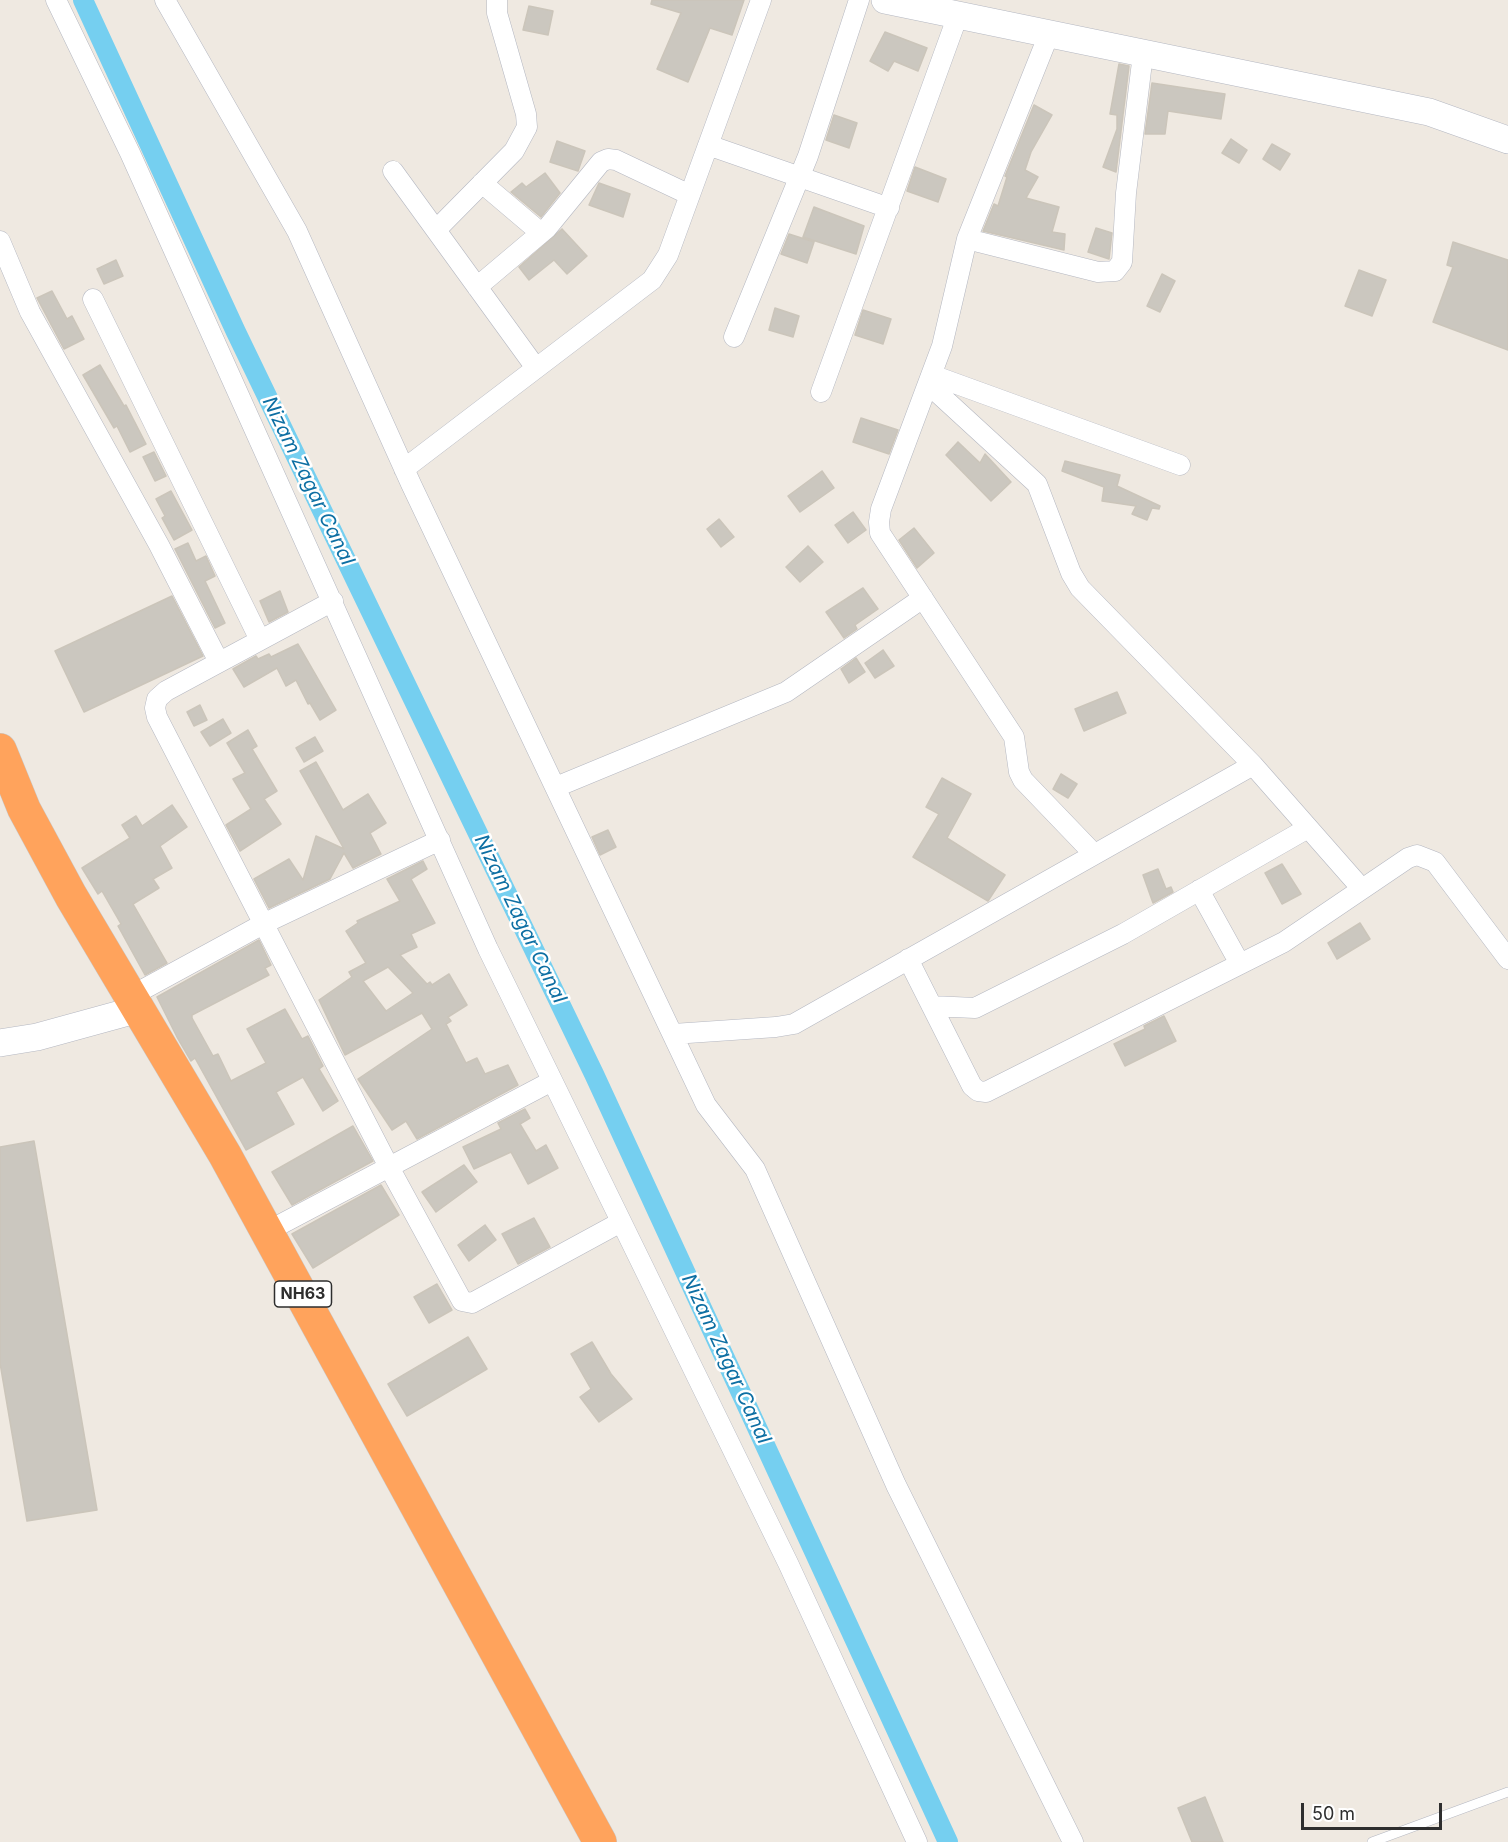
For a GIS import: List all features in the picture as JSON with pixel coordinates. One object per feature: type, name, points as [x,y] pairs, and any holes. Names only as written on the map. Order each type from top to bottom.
[{"type":"highway","name":"NH63","points":[[0,750],[24,809],[71,896],[268,1231],[600,1842]]},
{"type":"street","points":[[56,0],[130,153],[488,949],[788,1563],[917,1842]]},
{"type":"street","points":[[165,0],[297,231],[404,469],[711,1113],[755,1169],[892,1475],[1073,1842]]},
{"type":"street","points":[[436,230],[514,151],[527,128],[526,114],[497,13],[497,0]]},
{"type":"street","points":[[404,469],[652,280],[668,255],[761,0]]},
{"type":"street","points":[[734,337],[799,177],[859,0]]},
{"type":"street","points":[[885,0],[1429,112],[1508,140]]},
{"type":"street","points":[[821,392],[890,208],[958,15]]},
{"type":"street","points":[[1049,34],[967,239],[942,346],[881,509],[879,522],[880,533],[1014,737],[1019,772],[1023,780],[1094,854]]},
{"type":"street","points":[[967,239],[1098,272],[1115,271],[1122,261],[1126,193],[1143,54]]},
{"type":"street","points":[[708,145],[890,208]]},
{"type":"street","points":[[477,287],[541,233],[601,162],[608,159],[616,160],[690,195]]},
{"type":"street","points":[[393,171],[536,368]]},
{"type":"street","points":[[482,183],[541,233]]},
{"type":"street","points":[[0,242],[30,312],[159,544],[219,662]]},
{"type":"street","points":[[93,299],[260,640]]},
{"type":"street","points":[[930,379],[1180,465]]},
{"type":"street","points":[[930,379],[1032,478],[1042,494],[1071,573],[1080,588],[1253,765],[1362,889]]},
{"type":"street","points":[[556,787],[786,693],[923,598]]},
{"type":"street","points":[[333,601],[166,691],[158,699],[155,708],[157,717],[458,1296],[467,1304],[472,1303],[621,1222]]},
{"type":"street","points":[[673,1034],[776,1028],[794,1024],[1253,765]]},
{"type":"street","points":[[932,1006],[975,1008],[1124,934],[1308,828]]},
{"type":"street","points":[[0,1043],[37,1036],[135,1002],[265,923],[440,840]]},
{"type":"street","points":[[908,959],[972,1086],[978,1091],[986,1092],[1284,942],[1408,858],[1425,856],[1435,862],[1508,959]]},
{"type":"street","points":[[1199,890],[1240,964]]},
{"type":"street","points":[[268,1231],[552,1081]]},
{"type":"lane","points":[[1372,1842],[1508,1791]]},
{"type":"building","points":[[652,0],[744,0],[732,35],[710,28],[688,82],[657,69],[681,13],[651,4]]},
{"type":"building","points":[[529,6],[553,11],[548,35],[523,30]]},
{"type":"building","points":[[885,32],[927,48],[918,71],[894,61],[888,71],[870,61]]},
{"type":"building","points":[[1119,64],[1129,66],[1116,172],[1103,167],[1117,129],[1117,115],[1110,114]]},
{"type":"building","points":[[1152,83],[1225,94],[1221,119],[1168,111],[1165,134],[1145,134]]},
{"type":"building","points":[[1034,105],[1052,115],[1031,152],[1025,170],[1038,177],[1026,198],[1059,207],[1052,232],[1065,234],[1064,250],[983,231],[994,204],[998,206],[1007,177],[1005,176]]},
{"type":"building","points":[[834,115],[857,123],[849,148],[826,140]]},
{"type":"building","points":[[1231,139],[1247,150],[1239,163],[1222,153]]},
{"type":"building","points":[[557,141],[585,151],[578,171],[550,162]]},
{"type":"building","points":[[1272,144],[1290,154],[1280,170],[1263,159]]},
{"type":"building","points":[[915,167],[946,179],[938,202],[907,191]]},
{"type":"building","points":[[545,173],[560,193],[541,217],[511,192],[522,183],[526,187]]},
{"type":"building","points":[[599,183],[630,194],[623,217],[589,205]]},
{"type":"building","points":[[814,207],[864,226],[856,254],[803,237]]},
{"type":"building","points":[[1096,228],[1112,233],[1109,259],[1088,252]]},
{"type":"building","points":[[562,229],[587,256],[567,274],[554,260],[529,280],[519,267]]},
{"type":"building","points":[[789,234],[814,242],[807,263],[781,254]]},
{"type":"building","points":[[1453,242],[1508,260],[1508,350],[1433,322],[1453,267],[1447,265]]},
{"type":"building","points":[[116,260],[123,276],[104,284],[97,269]]},
{"type":"building","points":[[1359,270],[1386,280],[1372,316],[1345,306]]},
{"type":"building","points":[[1162,274],[1175,281],[1160,312],[1147,306]]},
{"type":"building","points":[[52,291],[67,319],[72,316],[84,339],[64,349],[37,298]]},
{"type":"building","points":[[775,308],[799,316],[793,337],[769,330]]},
{"type":"building","points":[[863,310],[891,319],[883,344],[855,335]]},
{"type":"building","points":[[100,365],[124,406],[126,405],[146,444],[130,452],[117,426],[114,428],[83,375]]},
{"type":"building","points":[[861,418],[898,430],[889,454],[853,442]]},
{"type":"building","points":[[958,442],[980,463],[985,454],[1011,482],[991,501],[946,455]]},
{"type":"building","points":[[154,452],[166,476],[155,481],[143,457]]},
{"type":"building","points":[[1065,461],[1120,475],[1117,486],[1160,506],[1159,509],[1152,508],[1147,520],[1132,514],[1136,506],[1102,501],[1104,487],[1062,471]]},
{"type":"building","points":[[822,471],[834,488],[800,512],[788,496]]},
{"type":"building","points":[[171,491],[192,530],[174,540],[162,518],[165,516],[156,499]]},
{"type":"building","points":[[853,512],[866,530],[848,543],[835,525]]},
{"type":"building","points":[[719,519],[734,537],[721,547],[707,529]]},
{"type":"building","points":[[914,528],[934,553],[917,568],[899,540]]},
{"type":"building","points":[[188,543],[196,561],[206,556],[215,576],[205,581],[225,623],[215,628],[175,549]]},
{"type":"building","points":[[808,546],[823,562],[800,582],[786,567]]},
{"type":"building","points":[[863,588],[878,609],[855,625],[857,629],[844,638],[826,612]]},
{"type":"building","points":[[280,591],[288,612],[269,622],[260,601]]},
{"type":"building","points":[[172,596],[203,656],[84,712],[55,651]]},
{"type":"building","points":[[298,644],[336,710],[320,720],[310,703],[308,704],[296,680],[286,686],[277,668],[244,687],[233,669],[256,656],[258,659],[269,654],[271,657]]},
{"type":"building","points":[[883,650],[894,666],[875,678],[865,663]]},
{"type":"building","points":[[856,658],[865,672],[849,683],[841,669]]},
{"type":"building","points":[[1117,692],[1126,713],[1084,731],[1075,709]]},
{"type":"building","points":[[200,705],[207,720],[194,726],[187,712]]},
{"type":"building","points":[[223,719],[231,733],[210,746],[201,732]]},
{"type":"building","points":[[248,730],[257,746],[252,749],[277,791],[264,799],[281,824],[240,851],[226,825],[251,809],[233,779],[245,773],[227,743]]},
{"type":"building","points":[[315,737],[323,751],[304,762],[296,748]]},
{"type":"building","points":[[316,762],[343,810],[368,794],[386,823],[370,833],[381,854],[353,868],[344,853],[330,879],[269,908],[254,879],[289,859],[303,880],[316,836],[344,849],[300,771]]},
{"type":"building","points":[[1061,774],[1077,784],[1068,798],[1053,789]]},
{"type":"building","points":[[942,778],[971,794],[947,838],[1005,875],[988,901],[913,857],[939,814],[926,807]]},
{"type":"building","points":[[172,805],[187,827],[160,846],[172,868],[153,879],[159,888],[133,904],[167,963],[145,975],[118,926],[121,924],[102,891],[98,894],[82,868],[130,838],[122,825],[136,816],[142,826]]},
{"type":"building","points":[[608,830],[616,847],[600,855],[592,837]]},
{"type":"building","points":[[423,861],[427,869],[411,879],[435,923],[411,934],[417,947],[400,955],[427,984],[430,982],[432,985],[449,974],[467,1005],[448,1017],[451,1021],[446,1024],[466,1063],[477,1058],[485,1074],[508,1065],[518,1085],[417,1139],[406,1121],[392,1130],[358,1079],[432,1029],[422,1013],[345,1055],[319,1000],[352,977],[349,972],[366,963],[346,931],[358,923],[357,921],[400,901],[387,879]],"holes":[[[388,967],[413,993],[386,1011],[363,981]]]},
{"type":"building","points":[[1282,864],[1301,894],[1282,904],[1265,873]]},
{"type":"building","points":[[1158,869],[1166,889],[1171,887],[1173,892],[1153,903],[1143,875]]},
{"type":"building","points":[[1360,923],[1370,939],[1337,959],[1328,943]]},
{"type":"building","points":[[259,940],[271,965],[265,968],[269,975],[192,1015],[192,1018],[213,1056],[218,1054],[231,1081],[266,1063],[247,1029],[285,1009],[302,1039],[308,1036],[323,1066],[319,1069],[338,1101],[323,1111],[303,1077],[276,1092],[294,1124],[246,1150],[195,1058],[191,1061],[177,1037],[157,997]]},
{"type":"building","points":[[1164,1016],[1176,1041],[1125,1066],[1114,1044],[1145,1029],[1144,1026]]},
{"type":"building","points":[[525,1109],[530,1118],[520,1124],[536,1151],[546,1145],[558,1168],[528,1184],[511,1152],[474,1169],[463,1147],[501,1129],[498,1123]]},
{"type":"building","points":[[353,1126],[373,1161],[292,1205],[272,1172]]},
{"type":"building","points":[[34,1141],[97,1510],[27,1521],[0,1363],[0,1147]]},
{"type":"building","points":[[464,1165],[477,1182],[436,1212],[422,1192]]},
{"type":"building","points":[[381,1185],[399,1215],[313,1268],[292,1234]]},
{"type":"building","points":[[534,1218],[550,1247],[518,1264],[502,1234]]},
{"type":"building","points":[[485,1225],[496,1240],[469,1261],[458,1245]]},
{"type":"building","points":[[437,1284],[452,1310],[429,1323],[414,1297]]},
{"type":"building","points":[[468,1337],[487,1369],[407,1416],[388,1384]]},
{"type":"building","points":[[592,1342],[611,1374],[632,1399],[599,1422],[580,1397],[591,1389],[571,1354]]},
{"type":"building","points":[[1205,1797],[1223,1842],[1192,1842],[1178,1808]]},
{"type":"waterway","name":"Nizam Zagar Canal","points":[[83,0],[236,332],[594,1074],[948,1842]]}]
